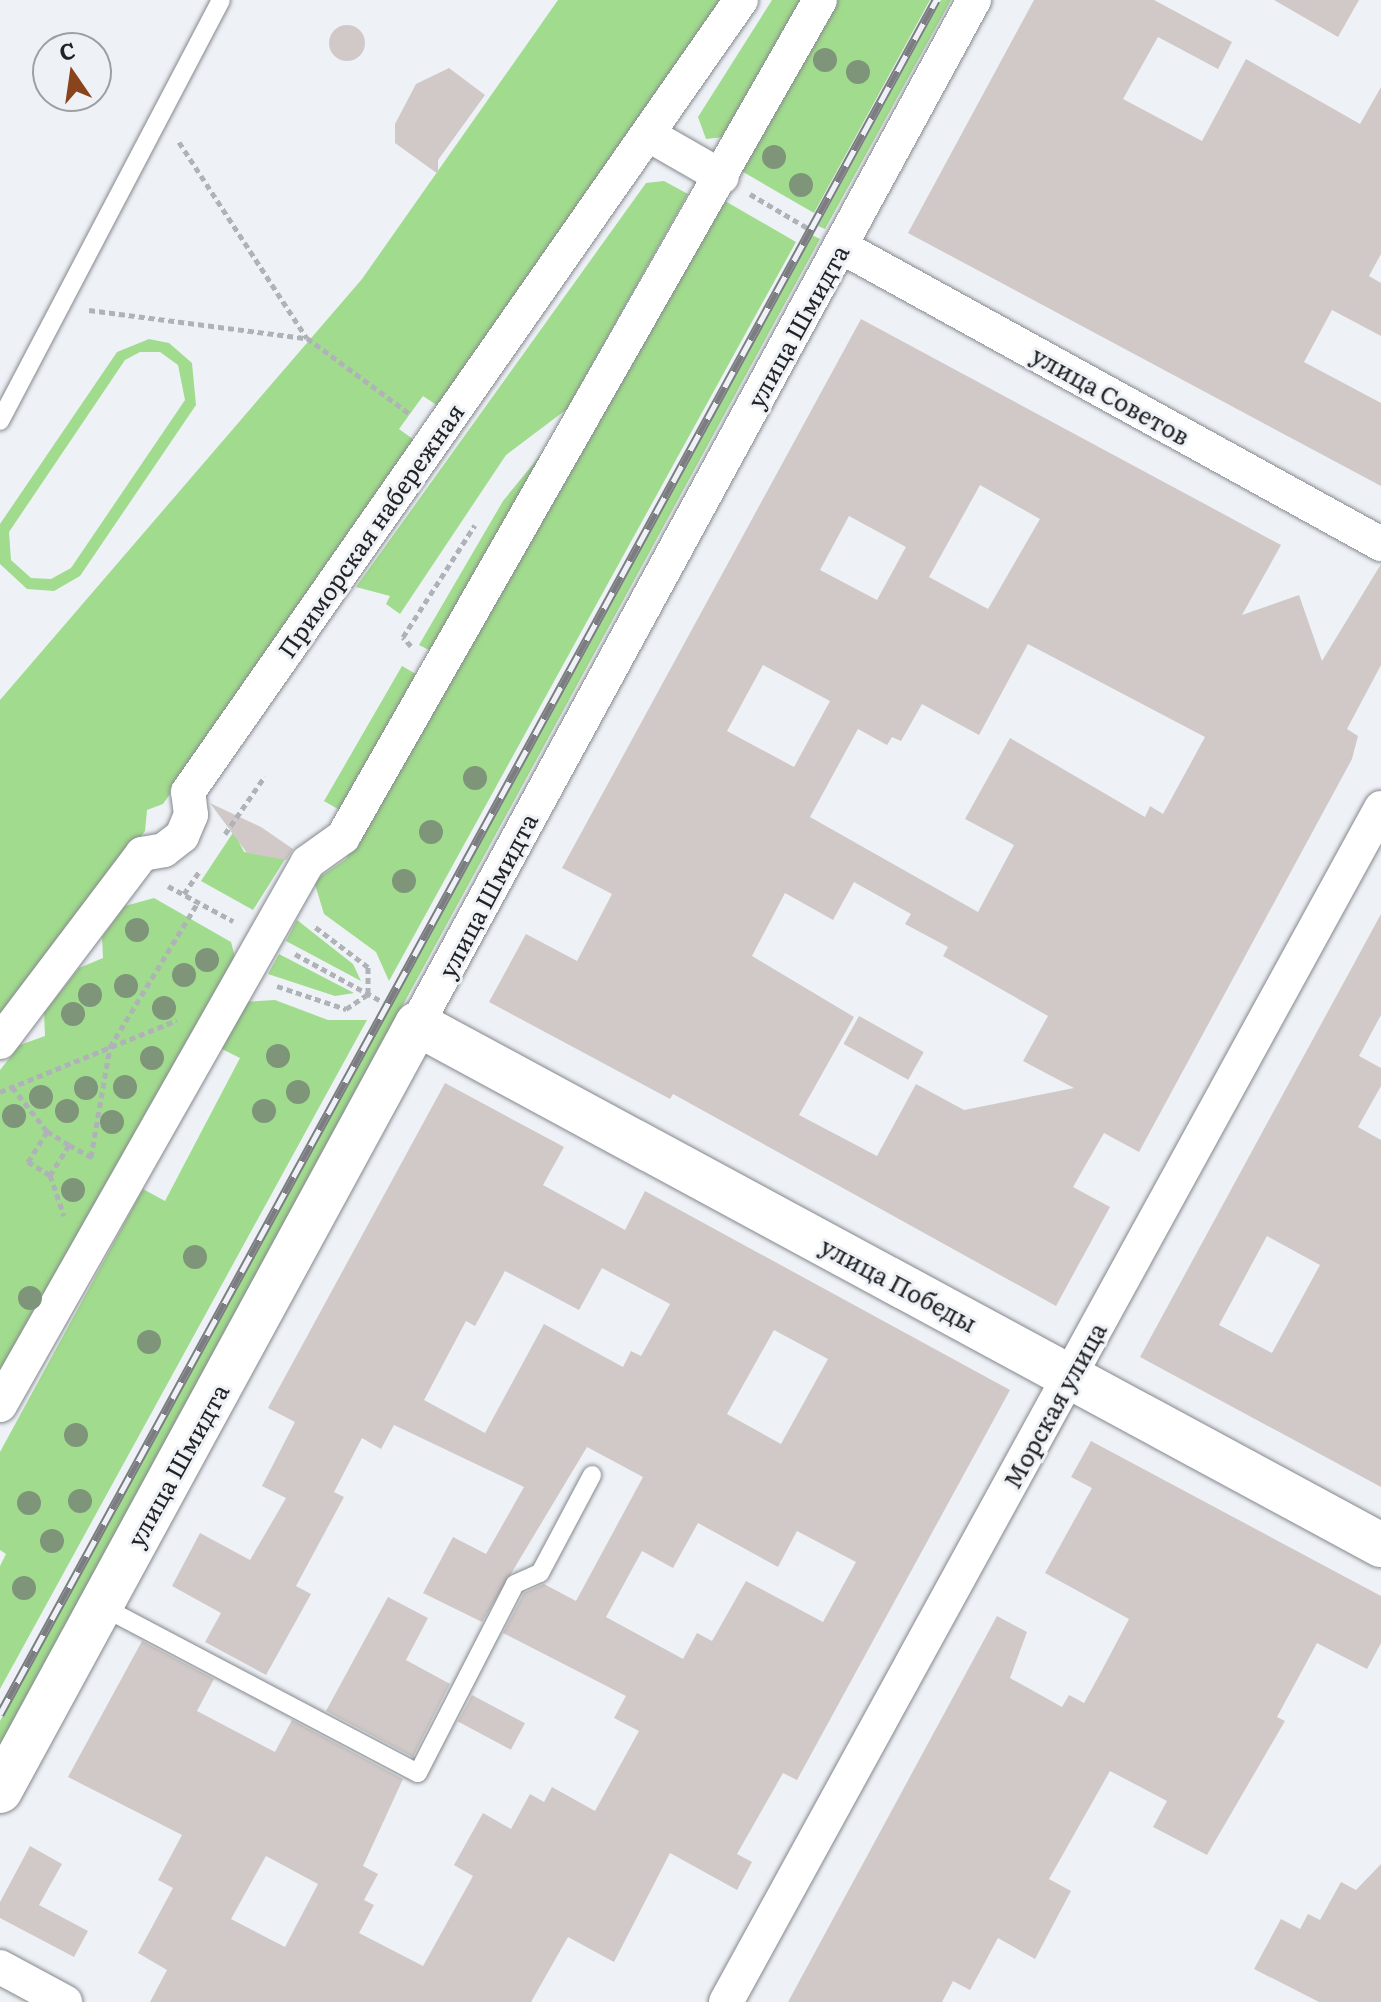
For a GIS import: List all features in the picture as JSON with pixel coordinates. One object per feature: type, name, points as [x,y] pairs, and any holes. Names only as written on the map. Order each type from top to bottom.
[{"type":"street","name":"Приморская набережная","points":[[0,1042],[132,867],[182,836],[191,815],[188,792],[741,0]]},
{"type":"street","points":[[0,1405],[308,862],[343,837],[722,177],[820,0]]},
{"type":"street","name":"улица Шмидта","points":[[0,1791],[101,1606],[400,1013],[840,246],[974,0]]},
{"type":"street","points":[[649,135],[722,177]]},
{"type":"street","name":"улица Советов","points":[[840,246],[1381,544]]},
{"type":"street","name":"Морская улица","points":[[726,2002],[1381,808]]},
{"type":"street","name":"улица Победы","points":[[400,1013],[1381,1545]]},
{"type":"street","points":[[0,1967],[65,2002]]},
{"type":"lane","points":[[0,421],[163,119],[221,0]]},
{"type":"lane","points":[[101,1606],[418,1773],[515,1584],[540,1573],[592,1475]]},
{"type":"path","points":[[163,119],[307,338],[437,433]]},
{"type":"path","points":[[722,177],[800,223]]},
{"type":"path","points":[[64,307],[307,338]]},
{"type":"path","points":[[132,867],[400,1013]]},
{"type":"path","points":[[298,879],[311,923],[368,967],[368,994]]},
{"type":"path","points":[[91,1157],[110,1047],[198,902]]},
{"type":"path","points":[[0,1092],[234,996],[284,987],[346,1009],[368,994]]},
{"type":"path","points":[[12,1087],[47,1131],[69,1145],[50,1175],[28,1162],[47,1131]]},
{"type":"green space","points":[[558,0],[727,0],[441,408],[423,396],[399,429],[417,442],[163,804],[147,810],[145,831],[0,1025],[0,700],[362,279]]},
{"type":"green space","points":[[772,0],[804,0],[724,137],[706,139],[698,117]]},
{"type":"green space","points":[[834,0],[930,0],[814,213],[738,169]]},
{"type":"green space","points":[[941,0],[951,0],[825,229],[818,226]]},
{"type":"green space","points":[[664,181],[688,194],[567,409],[506,455],[400,614],[386,604],[390,596],[356,587],[646,183]]},
{"type":"green space","points":[[725,201],[796,242],[389,981],[376,952],[324,914],[314,881],[346,859]]},
{"type":"green space","points":[[812,235],[820,239],[0,1745],[0,1721]]},
{"type":"green space","points":[[149,339],[169,343],[192,363],[196,405],[80,576],[54,591],[27,589],[0,564],[0,524],[117,352]],"holes":[[[140,352],[160,352],[178,365],[185,400],[71,568],[51,579],[31,578],[11,560],[9,532],[125,360]]]},
{"type":"green space","points":[[547,447],[431,651],[419,645],[503,501]]},
{"type":"green space","points":[[402,666],[421,677],[343,812],[324,801]]},
{"type":"green space","points":[[242,819],[236,836],[244,852],[287,856],[253,910],[201,881]]},
{"type":"green space","points":[[154,898],[231,942],[235,957],[0,1373],[0,1070],[20,1045],[45,1036],[44,1013],[79,968],[103,958],[102,937],[125,906]]},
{"type":"green space","points":[[297,920],[353,964],[361,981],[286,941]]},
{"type":"green space","points":[[279,954],[354,993],[335,996],[268,974]]},
{"type":"green space","points":[[275,1000],[328,1020],[367,1020],[0,1689],[0,1566],[6,1554],[0,1550],[0,1452],[143,1189],[165,1201],[240,1058],[218,1047],[242,1002]]},
{"type":"building","points":[[1034,0],[1154,0],[1232,42],[1218,69],[1158,37],[1123,99],[1202,141],[1246,59],[1360,124],[1381,87],[1381,254],[1369,276],[1381,283],[1381,336],[1332,310],[1304,362],[1381,403],[1381,486],[908,233]]},
{"type":"building","points":[[1274,0],[1359,0],[1338,37]]},
{"type":"building","points":[[347,25],[360,30],[365,43],[360,56],[347,61],[334,56],[329,43],[334,30]]},
{"type":"building","points":[[449,68],[485,95],[438,160],[438,174],[395,143],[395,124],[416,84]]},
{"type":"building","points":[[861,319],[1281,545],[1242,615],[1299,595],[1322,661],[1381,564],[1381,665],[1347,729],[1358,736],[1352,759],[1139,1152],[1104,1133],[1073,1187],[1110,1207],[1056,1306],[673,1094],[670,1099],[489,1002],[526,934],[577,961],[612,894],[562,868]],"holes":[[[980,485],[1040,519],[988,609],[929,577]],[[849,516],[906,547],[877,600],[820,570]],[[1028,644],[1205,737],[1163,814],[1150,806],[1145,817],[1010,738],[965,819],[1014,845],[978,912],[810,817],[858,729],[887,745],[892,737],[901,741],[922,704],[979,735]],[[763,665],[830,701],[794,767],[727,731]],[[854,882],[911,914],[905,924],[948,947],[943,956],[1048,1016],[1023,1061],[1074,1088],[964,1110],[916,1084],[877,1156],[799,1115],[854,1017],[752,956],[785,893],[833,920]]]},
{"type":"building","points":[[210,803],[261,827],[293,849],[286,860],[247,853]]},
{"type":"building","points":[[1381,914],[1381,1015],[1359,1056],[1381,1068],[1381,1086],[1358,1127],[1381,1140],[1381,1487],[1140,1357]],"holes":[[[1267,1236],[1320,1265],[1272,1353],[1219,1325]]]},
{"type":"building","points":[[859,1016],[924,1052],[908,1080],[843,1044]]},
{"type":"building","points":[[445,1083],[564,1147],[543,1185],[625,1230],[645,1191],[1010,1390],[797,1780],[783,1773],[737,1854],[752,1862],[737,1890],[670,1853],[614,1962],[568,1937],[531,2002],[150,2002],[167,1970],[138,1953],[173,1888],[158,1880],[182,1835],[68,1777],[142,1641],[214,1679],[197,1711],[275,1752],[292,1720],[403,1779],[363,1866],[378,1874],[364,1900],[374,1905],[359,1933],[423,1966],[473,1876],[454,1865],[483,1813],[511,1829],[530,1794],[544,1802],[552,1787],[595,1811],[639,1731],[614,1718],[626,1696],[503,1633],[524,1593],[544,1584],[576,1601],[643,1477],[587,1447],[482,1622],[423,1593],[453,1537],[486,1554],[524,1487],[394,1425],[381,1449],[362,1438],[334,1492],[344,1497],[296,1586],[311,1594],[266,1675],[205,1642],[221,1613],[172,1586],[200,1533],[250,1560],[286,1498],[262,1486],[295,1422],[268,1408]],"holes":[[[602,1268],[670,1304],[641,1356],[631,1351],[623,1367],[544,1324],[485,1433],[424,1400],[466,1321],[475,1326],[505,1271],[579,1310]],[[774,1330],[828,1359],[781,1444],[727,1414]],[[698,1523],[778,1567],[797,1531],[856,1562],[823,1622],[746,1581],[712,1641],[697,1633],[683,1659],[606,1617],[642,1551],[673,1568]],[[266,1856],[318,1884],[285,1947],[231,1919]]]},
{"type":"building","points":[[1091,1441],[1381,1596],[1381,1643],[1367,1669],[1317,1643],[1277,1717],[1285,1721],[1207,1855],[1153,1827],[1167,1801],[1110,1771],[1049,1879],[1071,1891],[1035,1959],[998,1938],[970,1990],[953,1981],[942,2002],[788,2002],[997,1616],[1027,1632],[1010,1678],[1062,1707],[1069,1695],[1084,1703],[1101,1672],[1129,1619],[1045,1573],[1092,1488],[1071,1477]]},
{"type":"building","points":[[388,1597],[428,1618],[406,1660],[450,1684],[413,1757],[326,1711]]},
{"type":"building","points":[[472,1695],[525,1723],[511,1750],[458,1721]]},
{"type":"building","points":[[30,1846],[62,1864],[39,1905],[88,1931],[74,1957],[0,1918],[0,1902]]},
{"type":"building","points":[[1381,1864],[1381,2002],[1319,2002],[1254,1969],[1281,1919],[1300,1929],[1308,1914],[1320,1920],[1341,1882],[1356,1890]]},
{"type":"railway","points":[[0,1714],[936,0]]}]
